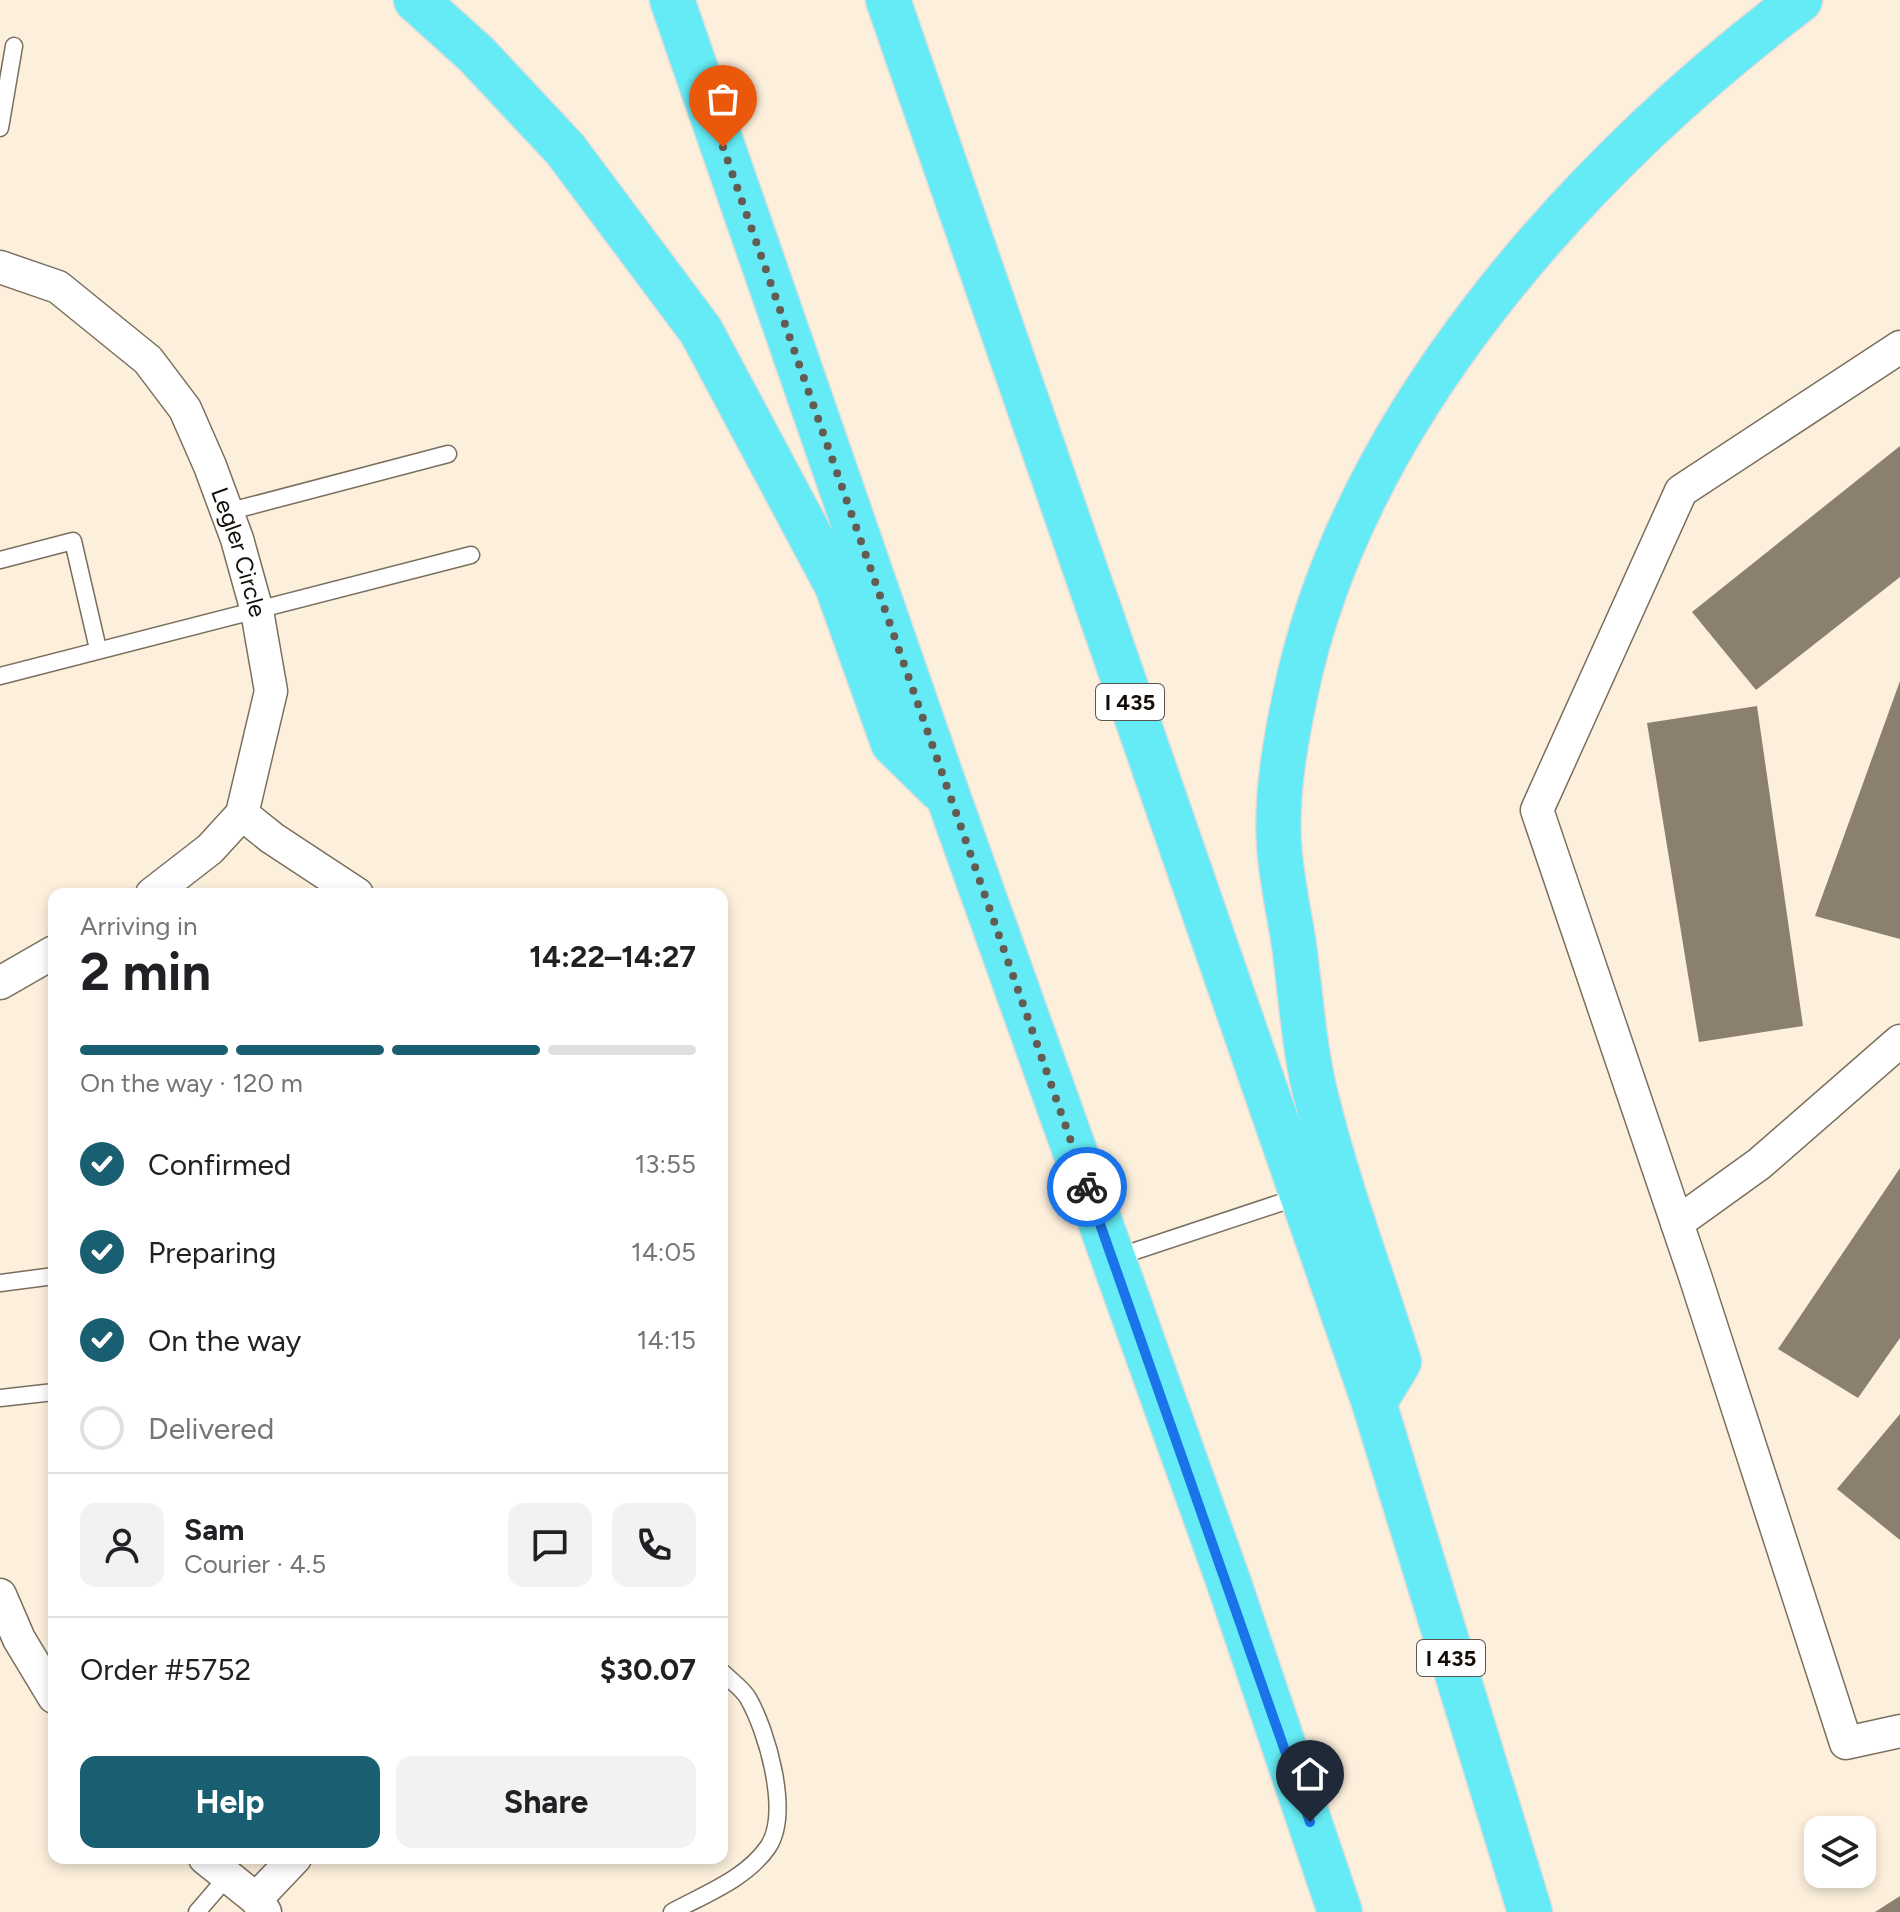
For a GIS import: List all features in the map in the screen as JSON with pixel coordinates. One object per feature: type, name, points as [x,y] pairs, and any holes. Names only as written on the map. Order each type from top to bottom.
[{"type":"highway","points":[[416,0],[476,54],[565,149],[701,331],[837,586],[893,743],[948,796]]},
{"type":"highway","points":[[672,0],[1340,1912]]},
{"type":"highway","name":"I 435","points":[[888,0],[1374,1403],[1530,1912]]},
{"type":"highway","points":[[1374,1403],[1399,1362],[1316,1098],[1279,844],[1284,748],[1302,660],[1325,586],[1353,516],[1430,385],[1555,223],[1650,125],[1746,41],[1800,0]]},
{"type":"street","name":"Legler Circle","points":[[0,267],[58,287],[148,360],[185,409],[227,512],[257,611],[271,691],[242,814],[210,849],[160,888]]},
{"type":"street","points":[[1900,347],[1681,491],[1537,810],[1677,1223],[1846,1743],[1900,1731]]},
{"type":"street","points":[[242,814],[348,888]]},
{"type":"street","points":[[0,983],[48,955]]},
{"type":"street","points":[[1677,1223],[1759,1164],[1900,1041]]},
{"type":"street","points":[[0,1595],[10,1643],[48,1690]]},
{"type":"street","points":[[217,1867],[260,1905],[291,1864]]},
{"type":"lane","points":[[0,128],[14,46]]},
{"type":"lane","points":[[227,512],[448,454]]},
{"type":"lane","points":[[0,560],[73,541],[98,649]]},
{"type":"lane","points":[[0,676],[471,555]]},
{"type":"lane","points":[[1113,1259],[1301,1196]]},
{"type":"lane","points":[[0,1283],[48,1277]]},
{"type":"lane","points":[[0,1398],[48,1393]]},
{"type":"lane","points":[[672,1912],[739,1876],[769,1845],[774,1822],[774,1772],[747,1697],[728,1678]]},
{"type":"lane","points":[[197,1912],[217,1867]]},
{"type":"building","points":[[1900,446],[1900,577],[1756,690],[1692,612]]},
{"type":"building","points":[[1900,681],[1900,939],[1815,916]]},
{"type":"building","points":[[1757,706],[1803,1026],[1699,1042],[1647,723]]},
{"type":"building","points":[[1900,1168],[1900,1338],[1858,1398],[1778,1349]]},
{"type":"building","points":[[1900,1414],[1900,1540],[1837,1489]]},
{"type":"building","points":[[1900,1896],[1900,1912],[1875,1912]]},
{"type":"way so far","points":[[723,147],[1087,1187]]},
{"type":"route","points":[[1087,1187],[1229,1583],[1310,1822]]}]
